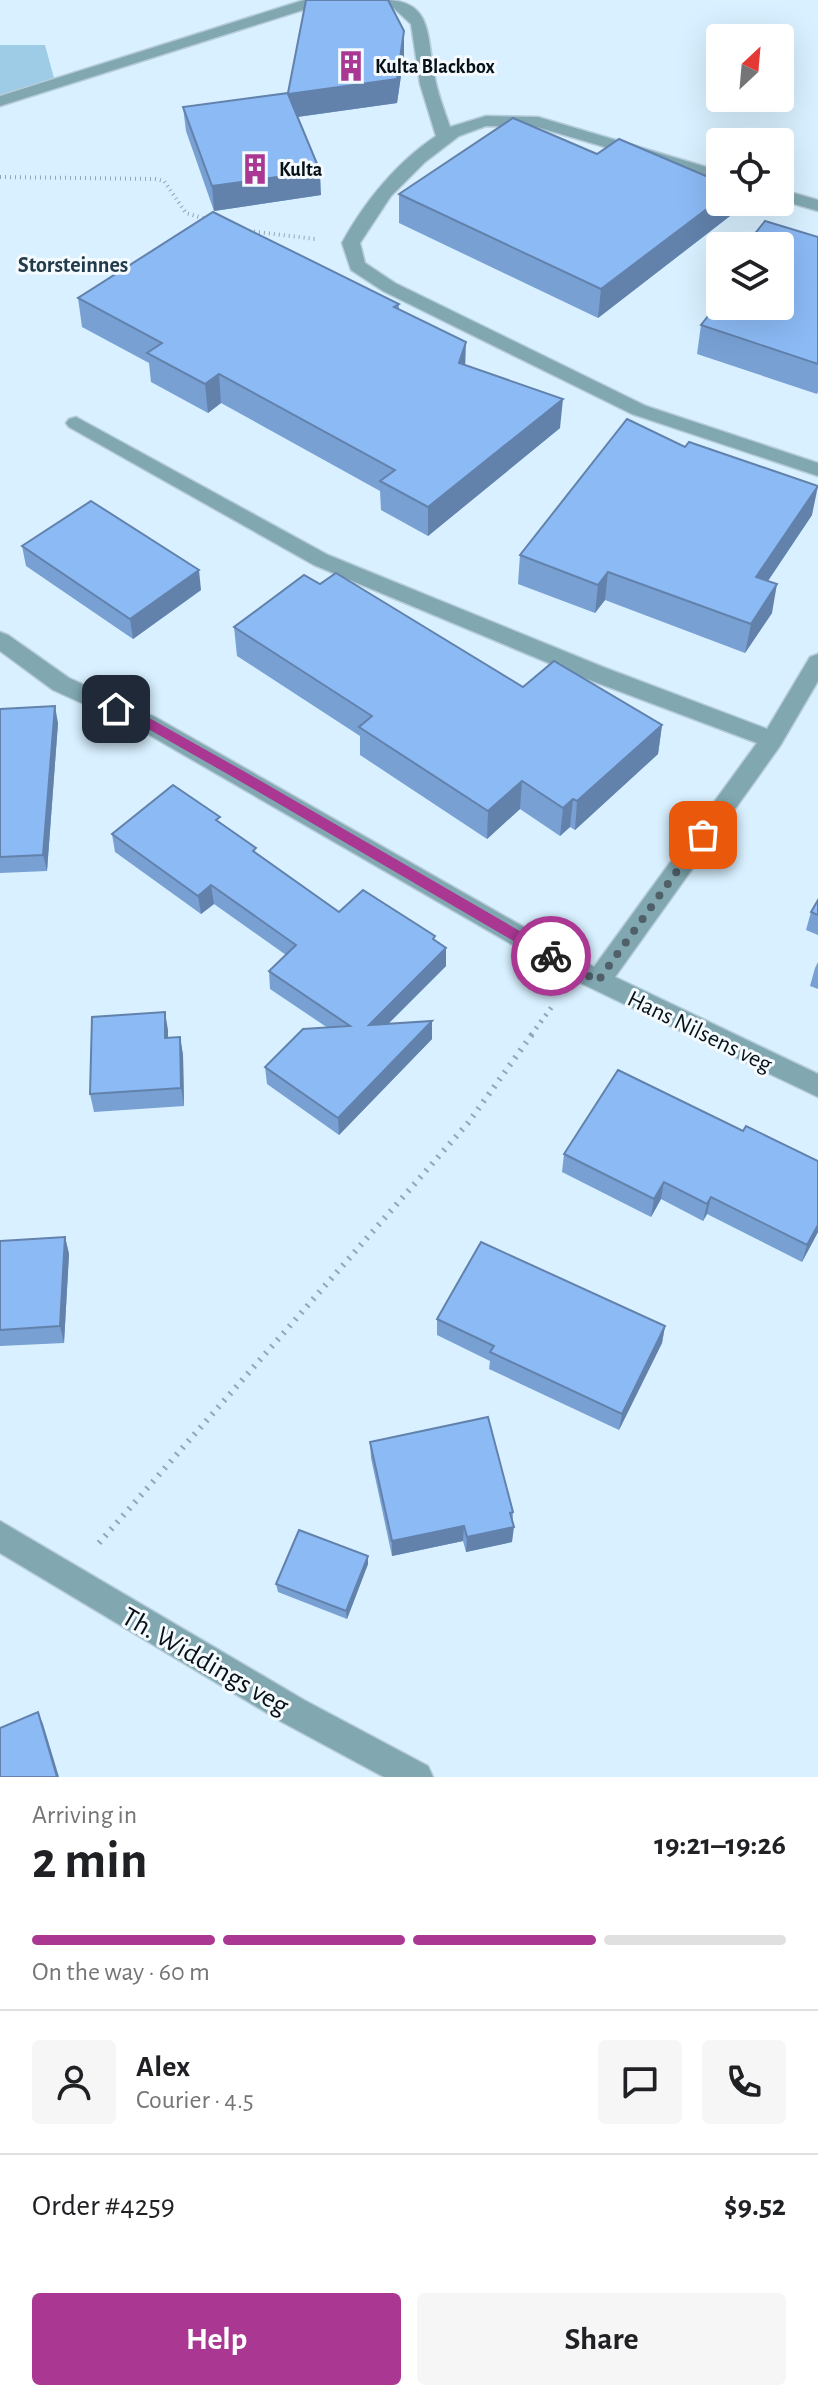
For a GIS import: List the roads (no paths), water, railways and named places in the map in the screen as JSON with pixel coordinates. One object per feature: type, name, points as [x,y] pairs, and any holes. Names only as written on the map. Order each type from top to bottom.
[{"type":"street","points":[[0,101],[320,0]]},
{"type":"street","points":[[393,0],[411,10],[423,30],[425,75],[445,137]]},
{"type":"street","points":[[706,172],[538,122],[507,119],[470,124],[445,137],[398,180],[362,220],[351,243],[357,266],[389,287],[639,410],[818,470]]},
{"type":"street","points":[[794,198],[818,206]]},
{"type":"street","points":[[76,423],[321,560],[595,673],[772,740]]},
{"type":"street","name":"Hans Nilsens veg","points":[[0,640],[61,684],[147,723],[588,976],[818,1086]]},
{"type":"street","points":[[588,976],[772,740],[818,662]]},
{"type":"street","name":"Th. Widdings veg","points":[[0,1536],[293,1711],[417,1777]]},
{"type":"place","name":"Kulta Blackbox","points":[[351,66]]},
{"type":"place","name":"Kulta","points":[[255,169]]},
{"type":"district","name":"Storsteinnes","points":[[73,264]]}]
